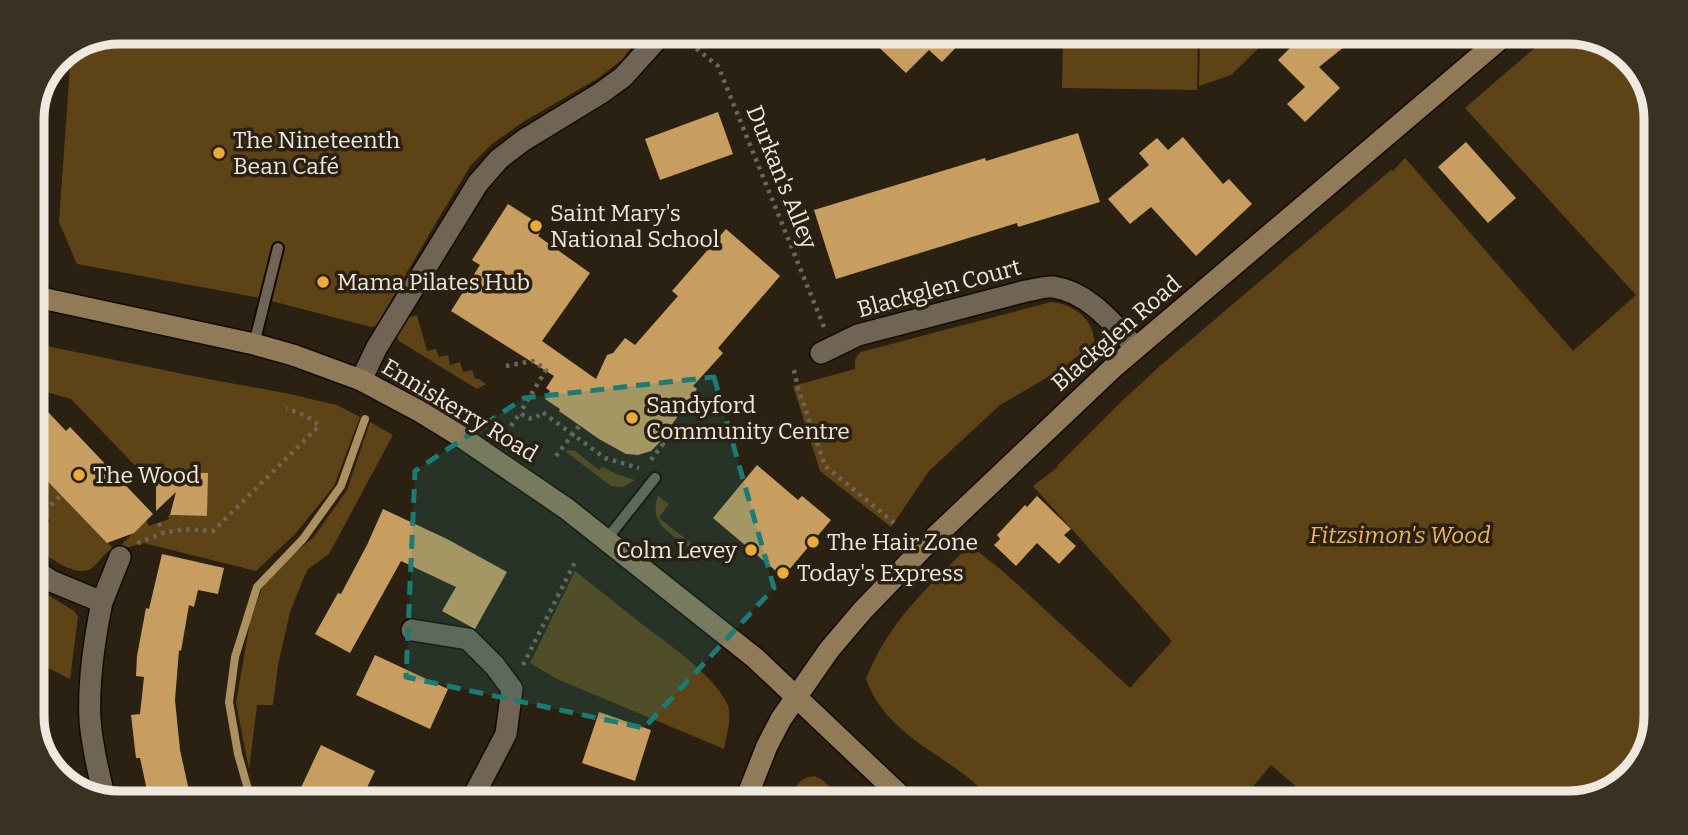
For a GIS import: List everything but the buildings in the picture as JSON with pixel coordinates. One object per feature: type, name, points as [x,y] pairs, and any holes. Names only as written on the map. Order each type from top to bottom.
[{"type":"street","points":[[360,380],[377,347],[478,183],[499,159],[516,146],[623,77],[653,44]]},
{"type":"street","name":"Blackglen Road","points":[[749,791],[767,746],[829,650],[921,550],[1115,366],[1494,44]]},
{"type":"street","name":"Blackglen Court","points":[[825,350],[858,335],[1026,291],[1051,287],[1078,294],[1097,308],[1136,348]]},
{"type":"street","name":"Enniskerry Road","points":[[44,299],[254,344],[306,359],[360,380],[413,407],[567,509],[755,658],[896,791]]},
{"type":"street","points":[[103,790],[90,723],[89,691],[94,641],[102,602],[120,557]]},
{"type":"street","points":[[44,576],[102,602]]},
{"type":"street","points":[[412,630],[468,639],[495,666],[512,689],[506,734],[476,791]]},
{"type":"lane","points":[[254,344],[278,248]]},
{"type":"lane","points":[[606,540],[655,478]]},
{"type":"path","name":"Durkan's Alley","points":[[690,44],[718,66],[820,316],[825,350]]},
{"type":"path","points":[[506,366],[533,361],[546,370],[511,426]]},
{"type":"path","points":[[794,370],[825,467],[898,526]]},
{"type":"path","points":[[120,557],[132,553],[139,542],[163,533],[184,529],[213,531],[319,426],[296,411],[286,409]]},
{"type":"path","points":[[520,413],[533,419],[542,412],[605,458],[644,470],[655,478]]},
{"type":"path","points":[[556,456],[580,425]]},
{"type":"path","points":[[644,470],[663,444],[659,442]]},
{"type":"path","points":[[44,512],[61,495]]},
{"type":"path","points":[[159,523],[163,533]]},
{"type":"path","points":[[512,689],[575,562]]},
{"type":"highlighted area","points":[[714,377],[774,588],[644,728],[406,677],[415,471],[524,398]]},
{"type":"green space","points":[[119,44],[633,44],[623,59],[597,79],[523,122],[492,144],[471,165],[376,326],[371,327],[260,298],[77,264],[59,222],[70,62],[90,49]]},
{"type":"green space","points":[[1063,44],[1198,44],[1197,90],[1062,88]]},
{"type":"green space","points":[[1200,44],[1263,44],[1231,75],[1199,86]]},
{"type":"green space","name":"Fitzsimon's Wood","points":[[1539,44],[1584,45],[1603,51],[1626,69],[1637,85],[1643,104],[1644,726],[1637,750],[1622,769],[1598,786],[1579,791],[1301,791],[1271,765],[1249,791],[982,791],[974,782],[897,725],[874,697],[866,679],[875,658],[898,622],[924,591],[970,545],[1005,573],[1130,688],[1172,641],[1033,486],[1058,467],[1160,366],[1393,171],[1405,158],[1573,351],[1636,295],[1465,108]]},
{"type":"green space","points":[[1051,302],[1067,306],[1081,314],[1091,327],[1094,343],[1060,370],[1000,405],[929,471],[891,527],[820,471],[793,386],[855,369],[856,358],[861,352]]},
{"type":"green space","points":[[417,315],[427,351],[436,349],[439,357],[448,355],[450,365],[460,362],[463,372],[472,370],[475,379],[486,384],[477,389],[399,341],[397,337],[407,318]]},
{"type":"green space","points":[[44,345],[285,393],[337,405],[360,417],[334,486],[295,534],[256,571],[143,543],[115,551],[146,520],[149,526],[169,519],[168,515],[206,516],[207,473],[156,472],[156,477],[146,477],[71,399],[44,391]]},
{"type":"green space","points":[[370,422],[393,435],[329,554],[307,570],[290,612],[278,665],[273,705],[257,705],[249,769],[236,703],[250,622],[263,585],[287,559],[313,538],[347,490]]},
{"type":"green space","points":[[565,451],[575,451],[599,470],[603,467],[635,480],[623,487],[611,486]]},
{"type":"green space","points":[[44,477],[114,549],[85,571],[69,568],[44,553],[44,526],[46,527],[50,520],[44,516]]},
{"type":"green space","points":[[658,496],[669,504],[659,518],[691,543],[688,547],[668,532],[658,520]]},
{"type":"green space","points":[[575,571],[681,653],[715,685],[729,711],[724,749],[557,679],[530,663]]},
{"type":"green space","points":[[44,592],[74,611],[78,617],[70,679],[44,666]]},
{"type":"green space","points":[[814,776],[835,791],[793,791],[805,779]]},
{"type":"waterway","points":[[249,791],[238,754],[229,702],[235,657],[257,587],[303,539],[341,486],[365,419]]},
{"type":"place","name":"The Nineteenth Bean Café","points":[[219,153]]},
{"type":"place","name":"Saint Mary's National School","points":[[536,226]]},
{"type":"place","name":"Mama Pilates Hub","points":[[323,282]]},
{"type":"place","name":"Sandyford Community Centre","points":[[632,418]]},
{"type":"place","name":"The Wood","points":[[79,475]]},
{"type":"place","name":"The Hair Zone","points":[[813,542]]},
{"type":"place","name":"Colm Levey","points":[[751,550]]},
{"type":"place","name":"Today's Express","points":[[783,573]]}]
